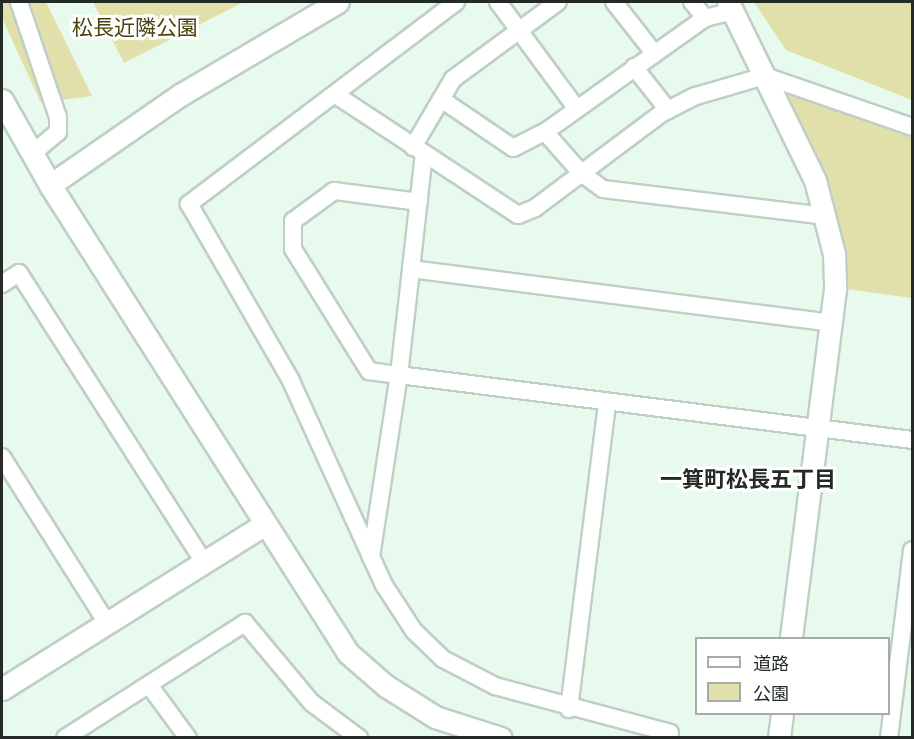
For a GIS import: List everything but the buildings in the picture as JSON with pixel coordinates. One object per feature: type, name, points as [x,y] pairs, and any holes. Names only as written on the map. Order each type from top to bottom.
[{"type":"street","points":[[19,2],[58,117],[58,132],[32,154]]},
{"type":"street","points":[[50,185],[180,95],[338,2]]},
{"type":"street","points":[[456,2],[189,204],[291,381],[398,611],[443,658],[495,686],[569,709],[670,733],[669,738]]},
{"type":"street","points":[[498,2],[521,29],[577,109]]},
{"type":"street","points":[[371,557],[399,375],[419,202],[419,151],[441,99],[453,79],[558,2]]},
{"type":"street","points":[[614,2],[654,53]]},
{"type":"street","points":[[692,2],[705,18]]},
{"type":"street","points":[[441,99],[513,148],[545,132],[705,18],[731,6],[815,180],[834,254],[830,323],[791,637]]},
{"type":"street","points":[[634,67],[668,110]]},
{"type":"street","points":[[336,95],[518,215],[668,110],[765,76],[912,127]]},
{"type":"street","points":[[2,100],[50,185],[263,525],[348,653],[386,686],[435,717],[501,738]]},
{"type":"street","points":[[545,132],[581,173],[603,189],[825,216]]},
{"type":"street","points":[[419,202],[334,191],[293,221],[291,231],[293,249],[369,371],[912,440]]},
{"type":"street","points":[[411,269],[830,323]]},
{"type":"street","points":[[2,284],[19,273],[204,562]]},
{"type":"street","points":[[569,709],[607,402]]},
{"type":"street","points":[[2,457],[107,623]]},
{"type":"street","points":[[4,682],[107,623],[263,525]]},
{"type":"street","points":[[889,738],[912,550]]},
{"type":"street","points":[[65,738],[245,623],[312,703],[359,738]]},
{"type":"street","points":[[148,685],[188,738]]},
{"type":"street","points":[[779,738],[782,715]]},
{"type":"green space","points":[[2,2],[46,2],[92,96],[41,103],[2,18]]},
{"type":"green space","name":"松長近隣公園","points":[[93,2],[244,2],[124,63]]},
{"type":"green space","points":[[754,2],[912,2],[912,100],[786,50]]},
{"type":"green space","points":[[775,83],[912,132],[912,298],[839,288]]},
{"type":"district","name":"一箕町松長五丁目","points":[[748,479]]}]
